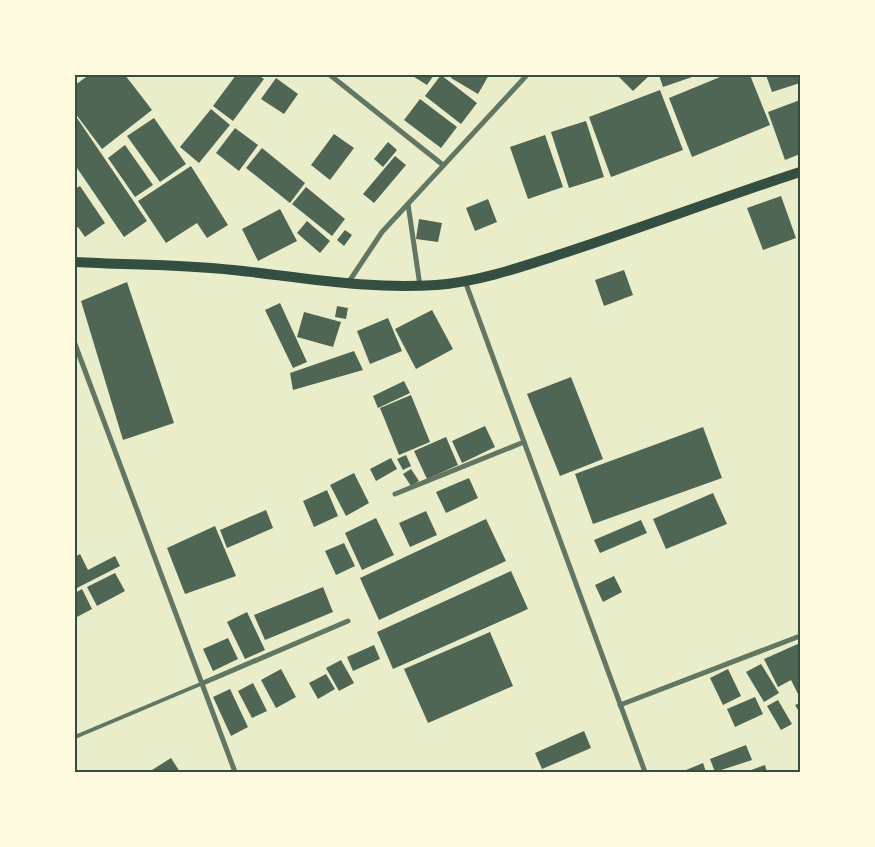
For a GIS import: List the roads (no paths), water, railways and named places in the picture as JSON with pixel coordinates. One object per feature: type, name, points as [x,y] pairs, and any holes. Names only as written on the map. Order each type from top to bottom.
[{"type":"main road","points":[[75,262],[231,269],[396,287],[465,281],[523,266],[639,229],[732,194],[800,172]]},
{"type":"street","points":[[330,75],[443,165]]},
{"type":"street","points":[[348,283],[378,238],[527,75]]},
{"type":"street","points":[[408,204],[420,286]]},
{"type":"street","points":[[465,281],[645,772]]},
{"type":"street","points":[[75,344],[236,772]]},
{"type":"street","points":[[394,494],[524,442]]},
{"type":"street","points":[[204,683],[348,621]]},
{"type":"street","points":[[620,705],[800,636]]},
{"type":"lane","points":[[75,738],[204,683]]}]
